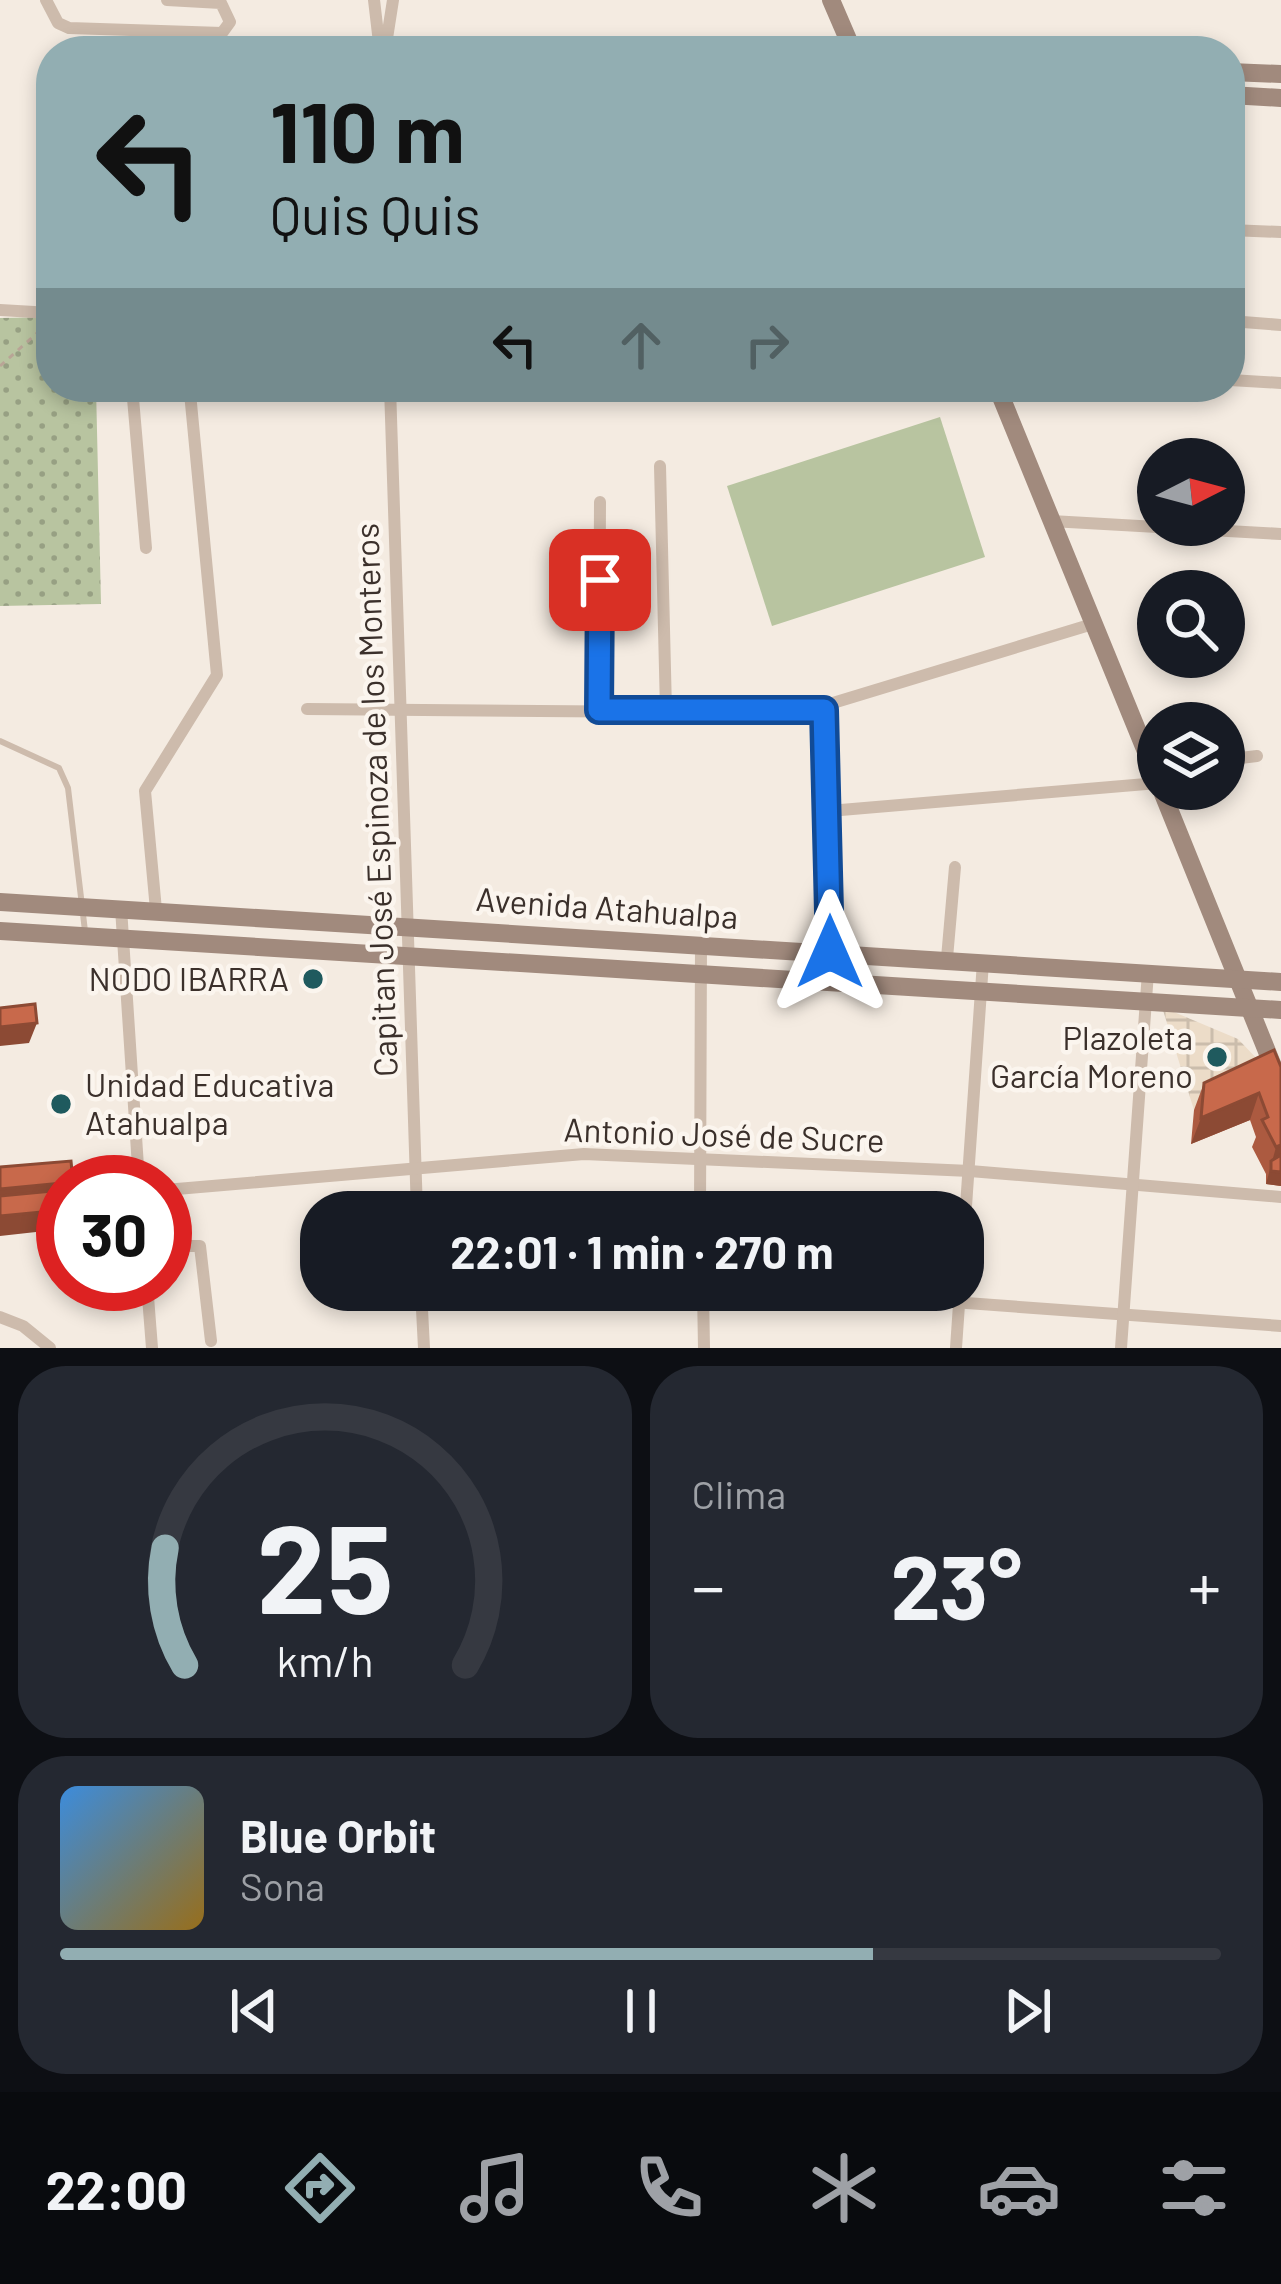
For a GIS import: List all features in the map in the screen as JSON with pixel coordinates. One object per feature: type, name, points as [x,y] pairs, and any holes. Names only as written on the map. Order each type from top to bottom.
[{"type":"main road","points":[[831,0],[847,36]]},
{"type":"main road","points":[[1245,73],[1281,74]]},
{"type":"main road","points":[[1245,96],[1281,98]]},
{"type":"main road","points":[[1003,402],[1137,724]]},
{"type":"main road","points":[[1171,810],[1281,1086]]},
{"type":"main road","name":"Avenida Atahualpa","points":[[0,902],[1281,982]]},
{"type":"main road","name":"Avenida Atahualpa","points":[[0,931],[1281,1010]]},
{"type":"street","points":[[46,0],[58,23],[69,28],[222,33],[230,22],[221,3],[170,0]]},
{"type":"street","points":[[374,0],[380,36]]},
{"type":"street","points":[[386,36],[393,0]]},
{"type":"street","points":[[1245,231],[1281,232]]},
{"type":"street","points":[[0,310],[36,315]]},
{"type":"street","points":[[1245,322],[1281,325]]},
{"type":"street","points":[[1245,381],[1281,383]]},
{"type":"street","points":[[133,402],[146,548]]},
{"type":"street","points":[[156,910],[145,791],[217,675],[191,402]]},
{"type":"street","name":"Capitan José Espinoza de los Monteros","points":[[390,402],[416,1191]]},
{"type":"street","points":[[660,466],[666,710]]},
{"type":"street","points":[[599,710],[600,502]]},
{"type":"street","points":[[1051,521],[1281,534]]},
{"type":"street","points":[[307,710],[824,710],[1096,622]]},
{"type":"street","points":[[824,710],[830,981]]},
{"type":"street","points":[[1245,758],[1257,757]]},
{"type":"street","points":[[829,811],[1137,779]]},
{"type":"street","points":[[947,958],[955,867]]},
{"type":"street","points":[[121,908],[137,1155]]},
{"type":"street","points":[[699,1191],[701,944]]},
{"type":"street","points":[[968,1191],[983,962]]},
{"type":"street","points":[[1121,1348],[1148,972]]},
{"type":"street","name":"Antonio José de Sucre","points":[[192,1188],[584,1154],[698,1155],[970,1171],[1281,1197]]},
{"type":"street","points":[[192,1246],[200,1246],[211,1341]]},
{"type":"street","points":[[984,1300],[1123,1316],[1281,1326]]},
{"type":"street","points":[[149,1311],[152,1348]]},
{"type":"street","points":[[422,1311],[424,1348]]},
{"type":"street","points":[[703,1311],[704,1348]]},
{"type":"street","points":[[956,1348],[958,1311]]},
{"type":"street","points":[[0,1318],[23,1326],[50,1348]]},
{"type":"lane","points":[[0,741],[59,768],[68,788],[85,935]]},
{"type":"path","points":[[0,366],[36,331]]},
{"type":"green space","points":[[36,317],[36,402],[96,402],[101,604],[0,606],[0,318]]},
{"type":"green space","points":[[940,417],[985,557],[772,626],[727,486]]},
{"type":"shaded area","name":"Plazoleta García Moreno","points":[[1162,1007],[1238,1039],[1261,1063],[1264,1077],[1194,1110]]},
{"type":"building","points":[[35,1004],[37,1023],[0,1027],[0,1008]]},
{"type":"building","points":[[1274,1050],[1281,1067],[1281,1145],[1276,1147],[1262,1120],[1268,1117],[1259,1093],[1201,1118],[1204,1083]]},
{"type":"building","points":[[1281,1155],[1281,1172],[1271,1171],[1271,1161]]},
{"type":"building","points":[[36,1164],[36,1186],[0,1189],[0,1167]]},
{"type":"building","points":[[36,1193],[36,1213],[0,1216],[0,1196]]},
{"type":"place","name":"NODO IBARRA","points":[[313,979]]},
{"type":"place","name":"Plazoleta García Moreno","points":[[1217,1057]]},
{"type":"place","name":"Unidad Educativa Atahualpa","points":[[61,1104]]},
{"type":"route","points":[[600,580],[599,710],[824,710],[830,952]]}]
